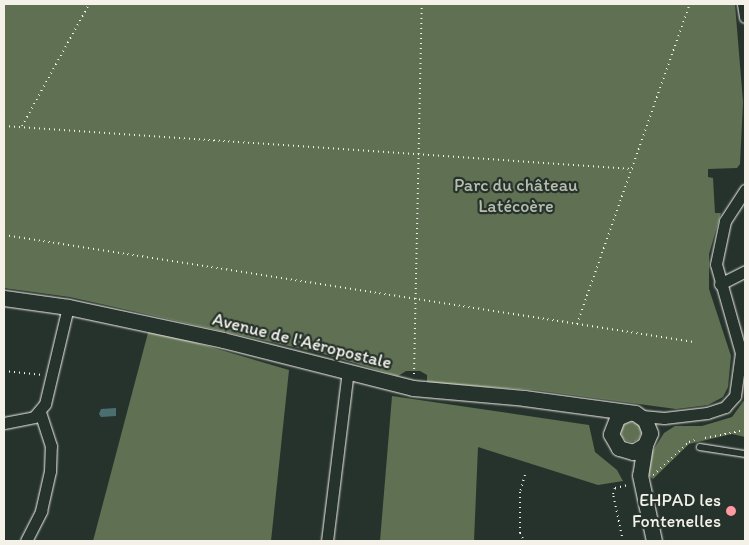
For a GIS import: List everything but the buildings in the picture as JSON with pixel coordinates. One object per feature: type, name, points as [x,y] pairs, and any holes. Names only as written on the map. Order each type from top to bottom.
[{"type":"street","points":[[743,4],[745,17]]},
{"type":"street","name":"Avenue de l'Aéropostale","points":[[4,298],[68,307],[348,370],[413,388],[568,403],[594,409],[664,418],[707,413],[725,406],[735,396],[741,354],[716,264],[719,237],[734,203],[745,190]]},
{"type":"street","points":[[720,284],[745,271]]},
{"type":"street","points":[[26,541],[41,511],[50,471],[51,446],[40,412],[53,376],[68,307]]},
{"type":"street","points":[[327,541],[348,370]]},
{"type":"street","points":[[594,409],[611,434],[615,444],[623,450],[633,452],[645,445]]},
{"type":"street","points":[[4,423],[24,420],[40,412]]},
{"type":"street","points":[[611,434],[617,418],[635,414],[650,428],[634,480]]},
{"type":"street","points":[[623,450],[654,541]]},
{"type":"lane","points":[[700,448],[745,454]]},
{"type":"path","points":[[21,127],[89,4]]},
{"type":"path","points":[[414,370],[422,4]]},
{"type":"path","points":[[577,324],[690,4]]},
{"type":"path","points":[[4,126],[633,169]]},
{"type":"path","points":[[4,235],[694,342]]},
{"type":"path","points":[[4,371],[53,376]]},
{"type":"path","points":[[525,474],[520,492],[520,533],[524,541],[548,541]]},
{"type":"path","points":[[623,541],[613,491],[634,480]]},
{"type":"green space","name":"Parc du château Latécoère","points":[[4,4],[735,4],[743,102],[740,164],[737,168],[708,169],[708,177],[713,178],[715,213],[721,213],[709,254],[709,289],[731,356],[728,387],[723,397],[708,405],[676,409],[534,390],[427,383],[427,375],[420,371],[406,371],[398,376],[320,353],[70,297],[4,288]]},
{"type":"green space","points":[[149,329],[289,370],[271,541],[93,541]]},
{"type":"green space","points":[[392,396],[589,425],[595,452],[617,470],[623,481],[598,485],[478,447],[474,541],[380,541]]},
{"type":"green space","points":[[745,399],[745,437],[732,434],[689,444],[653,479],[649,476],[649,457],[664,433],[675,426],[702,426],[732,417]]},
{"type":"green space","points":[[631,422],[638,425],[641,432],[638,439],[631,442],[624,439],[621,432],[624,425]]},
{"type":"water","points":[[116,408],[116,416],[101,417],[99,414],[101,409]]},
{"type":"place","name":"EHPAD les Fontenelles","points":[[731,511]]}]
